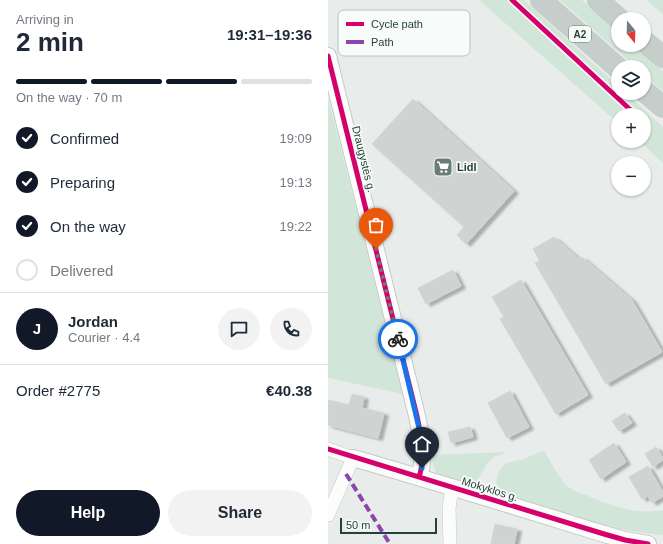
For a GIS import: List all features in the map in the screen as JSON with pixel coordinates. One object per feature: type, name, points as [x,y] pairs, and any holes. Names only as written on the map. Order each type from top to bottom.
[{"type":"highway","name":"A2","points":[[542,0],[611,62]]},
{"type":"highway","points":[[598,0],[611,12]]},
{"type":"highway","points":[[651,32],[663,38]]},
{"type":"highway","points":[[651,47],[663,57]]},
{"type":"highway","points":[[651,97],[663,107]]},
{"type":"street","name":"Draugystės g.","points":[[328,56],[417,416],[422,441],[423,459],[419,477]]},
{"type":"street","name":"Mokyklos g.","points":[[328,449],[353,458],[604,534],[648,544]]},
{"type":"street","points":[[328,515],[353,458]]},
{"type":"street","points":[[450,544],[449,508],[452,488]]},
{"type":"green space","points":[[479,0],[524,0],[611,80],[611,100],[634,100],[642,108],[611,108],[611,117]]},
{"type":"green space","points":[[560,0],[582,0],[611,26],[611,45]]},
{"type":"green space","points":[[646,0],[663,0],[663,14]]},
{"type":"green space","points":[[619,52],[640,52],[650,60],[628,60]]},
{"type":"green space","points":[[651,61],[663,71],[663,91],[651,80]]},
{"type":"green space","points":[[328,98],[403,394],[328,378]]},
{"type":"green space","points":[[651,116],[663,127],[663,163],[647,148],[651,148]]},
{"type":"green space","points":[[544,450],[560,477],[567,486],[574,490],[614,506],[643,511],[663,510],[663,535],[642,533],[601,524],[500,494],[496,481],[499,471],[506,463],[524,459]]},
{"type":"green space","points":[[506,452],[493,458],[475,481],[464,485],[443,478],[435,471],[431,455]]},
{"type":"building","name":"Lidl","points":[[413,99],[514,191],[466,244],[457,235],[464,227],[372,144]]},
{"type":"building","points":[[554,237],[579,259],[582,257],[632,300],[662,352],[606,384],[535,263],[540,261],[533,249]]},
{"type":"building","points":[[453,270],[461,286],[426,304],[418,288]]},
{"type":"building","points":[[521,280],[588,395],[556,414],[500,319],[504,317],[492,297]]},
{"type":"building","points":[[510,391],[529,427],[507,438],[488,403]]},
{"type":"building","points":[[352,394],[364,397],[362,408],[384,413],[378,438],[328,425],[328,400],[349,405]]},
{"type":"building","points":[[625,413],[632,423],[619,431],[612,421]]},
{"type":"building","points":[[470,427],[473,437],[451,443],[448,432]]},
{"type":"building","points":[[614,443],[626,462],[601,479],[589,460]]},
{"type":"building","points":[[656,447],[663,460],[653,467],[645,454]]},
{"type":"building","points":[[648,466],[663,492],[663,496],[652,503],[648,496],[642,499],[629,477]]},
{"type":"building","points":[[495,524],[517,529],[514,544],[491,544]]},
{"type":"marked path","points":[[346,474],[390,544]]},
{"type":"cycle path","points":[[512,0],[628,108]]},
{"type":"cycle path","points":[[328,56],[417,416],[422,454],[419,477]]},
{"type":"cycle path","points":[[328,449],[604,534],[648,544]]},
{"type":"way so far","points":[[376,249],[398,339]]},
{"type":"place","name":"Lidl","points":[[443,167]]},
{"type":"route","points":[[398,339],[422,441],[422,468]]}]
